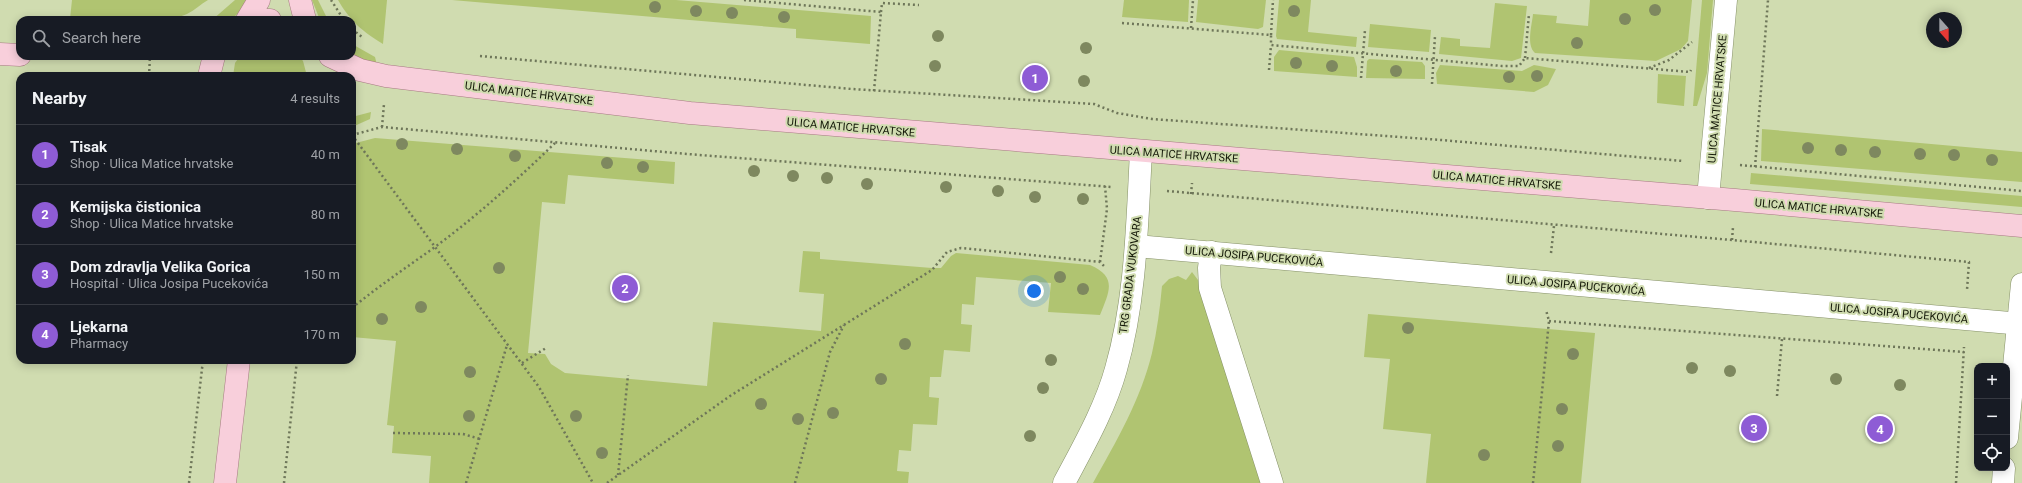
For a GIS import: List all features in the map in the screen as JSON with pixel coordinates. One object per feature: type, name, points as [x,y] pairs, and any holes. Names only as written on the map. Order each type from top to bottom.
[{"type":"main road","points":[[249,16],[259,0]]},
{"type":"main road","points":[[300,0],[304,16]]},
{"type":"main road","points":[[0,54],[16,55]]},
{"type":"main road","points":[[210,72],[213,60]]},
{"type":"main road","points":[[326,60],[329,72]]},
{"type":"main road","name":"ULICA MATICE HRVATSKE","points":[[339,60],[360,70],[386,76],[682,112],[1141,152],[1708,198],[2022,226]]},
{"type":"main road","points":[[225,483],[238,364]]},
{"type":"street","name":"ULICA MATICE HRVATSKE","points":[[1708,198],[1726,0]]},
{"type":"street","name":"TRG GRADA VUKOVARA","points":[[1064,483],[1106,397],[1116,370],[1128,319],[1136,246],[1141,152]]},
{"type":"street","name":"ULICA JOSIPA PUCEKOVIĆA","points":[[1136,246],[2019,324]]},
{"type":"street","points":[[1211,252],[1208,268],[1210,288],[1272,483]]},
{"type":"street","points":[[2007,435],[2022,284]]},
{"type":"street","points":[[2003,483],[2004,471]]},
{"type":"path","points":[[331,0],[341,16]]},
{"type":"path","points":[[744,0],[881,12]]},
{"type":"path","points":[[1191,28],[1194,0]]},
{"type":"path","points":[[1269,70],[1273,0]]},
{"type":"path","points":[[1755,167],[1768,0]]},
{"type":"path","points":[[874,91],[882,3],[919,5]]},
{"type":"path","points":[[1271,45],[1514,66],[1523,62],[1525,58],[1529,14]]},
{"type":"path","points":[[1122,23],[1271,35]]},
{"type":"path","points":[[1361,78],[1364,30]]},
{"type":"path","points":[[356,32],[367,41]]},
{"type":"path","points":[[1432,84],[1435,36]]},
{"type":"path","points":[[1648,68],[1669,60],[1694,40],[1693,48]]},
{"type":"path","points":[[473,56],[874,91],[1094,104],[1117,113],[1152,119],[1441,140],[2022,190]]},
{"type":"path","points":[[1525,58],[1690,72],[1691,64]]},
{"type":"path","points":[[149,72],[150,60]]},
{"type":"path","points":[[356,134],[382,127],[502,138],[1139,188],[1969,262],[1956,483]]},
{"type":"path","points":[[356,140],[436,246],[539,387],[593,483]]},
{"type":"path","points":[[356,305],[375,289],[436,246],[504,192],[555,142]]},
{"type":"path","points":[[1100,262],[1107,209],[1105,186]]},
{"type":"path","points":[[1533,483],[1549,321],[1544,304],[1554,226]]},
{"type":"path","points":[[607,483],[730,396],[932,270],[947,252],[954,249],[1100,262],[1109,270]]},
{"type":"path","points":[[1549,321],[1964,352]]},
{"type":"path","points":[[795,483],[830,352],[844,325]]},
{"type":"path","points":[[1777,396],[1782,339]]},
{"type":"path","points":[[466,483],[507,344]]},
{"type":"path","points":[[522,363],[546,348]]},
{"type":"path","points":[[189,483],[203,364]]},
{"type":"path","points":[[284,483],[297,364]]},
{"type":"path","points":[[618,476],[628,375]]},
{"type":"path","points":[[393,433],[463,434],[480,438]]},
{"type":"green space","points":[[72,0],[208,0],[193,11],[181,16],[70,16]]},
{"type":"green space","points":[[235,0],[246,0],[237,15],[217,16]]},
{"type":"green space","points":[[312,0],[318,0],[326,16],[318,16]]},
{"type":"green space","points":[[338,0],[387,0],[383,44],[369,35],[356,23],[356,16],[349,16]]},
{"type":"green space","points":[[452,0],[676,0],[871,16],[870,44],[796,38],[796,29]]},
{"type":"green space","points":[[1124,0],[1189,0],[1188,22],[1122,17]]},
{"type":"green space","points":[[1198,0],[1266,0],[1263,27],[1258,29],[1196,22]]},
{"type":"green space","points":[[1279,0],[1311,0],[1308,32],[1357,37],[1356,47],[1277,39]]},
{"type":"green space","points":[[1590,0],[1692,0],[1688,41],[1681,49],[1656,61],[1535,53],[1532,49],[1530,40],[1533,14],[1557,16],[1556,23],[1588,26]]},
{"type":"green space","points":[[1702,0],[1713,0],[1707,73],[1697,106],[1693,106]]},
{"type":"green space","points":[[1495,3],[1527,6],[1521,58],[1512,61],[1439,54],[1441,37],[1460,39],[1460,46],[1490,48]]},
{"type":"green space","points":[[1370,24],[1431,30],[1429,52],[1368,47]]},
{"type":"green space","points":[[356,46],[375,57],[377,65],[356,57]]},
{"type":"green space","points":[[1279,50],[1354,57],[1357,67],[1357,77],[1274,71],[1274,57]]},
{"type":"green space","points":[[1369,59],[1422,62],[1425,66],[1425,79],[1366,78],[1367,61]]},
{"type":"green space","points":[[237,60],[302,60],[306,72],[234,72],[235,63]]},
{"type":"green space","points":[[1440,65],[1522,71],[1534,65],[1556,69],[1548,85],[1534,92],[1437,84],[1436,73]]},
{"type":"green space","points":[[1658,74],[1686,76],[1684,106],[1657,103]]},
{"type":"green space","points":[[371,112],[370,119],[356,125],[356,116]]},
{"type":"green space","points":[[1762,129],[2022,152],[2022,182],[1761,161]]},
{"type":"green space","points":[[375,138],[675,162],[674,184],[568,175],[565,204],[542,202],[528,353],[545,354],[551,364],[565,373],[707,386],[713,322],[821,331],[824,294],[799,292],[803,251],[820,252],[820,259],[932,268],[941,268],[951,256],[956,253],[1090,265],[1105,275],[1108,280],[1108,292],[1100,315],[1048,312],[1051,283],[976,277],[974,305],[962,304],[961,324],[972,325],[970,352],[944,350],[941,377],[930,377],[929,397],[939,398],[937,425],[913,424],[911,451],[899,450],[897,471],[909,472],[908,483],[429,483],[431,456],[392,453],[394,426],[387,425],[396,341],[356,337],[356,143]]},
{"type":"green space","points":[[1751,173],[2022,196],[2022,207],[1750,184]]},
{"type":"green space","points":[[1192,272],[1201,284],[1264,483],[1093,483],[1135,404],[1147,370],[1154,345],[1162,286],[1169,279],[1178,276],[1186,280]]},
{"type":"green space","points":[[1368,314],[1595,333],[1581,483],[1426,483],[1431,434],[1383,429],[1390,359],[1364,357]]},
{"type":"place","name":"Tisak","points":[[1035,78]]},
{"type":"place","name":"Kemijska čistionica","points":[[625,288]]},
{"type":"place","name":"Dom zdravlja Velika Gorica","points":[[1754,428]]},
{"type":"place","name":"Ljekarna","points":[[1880,429]]}]
